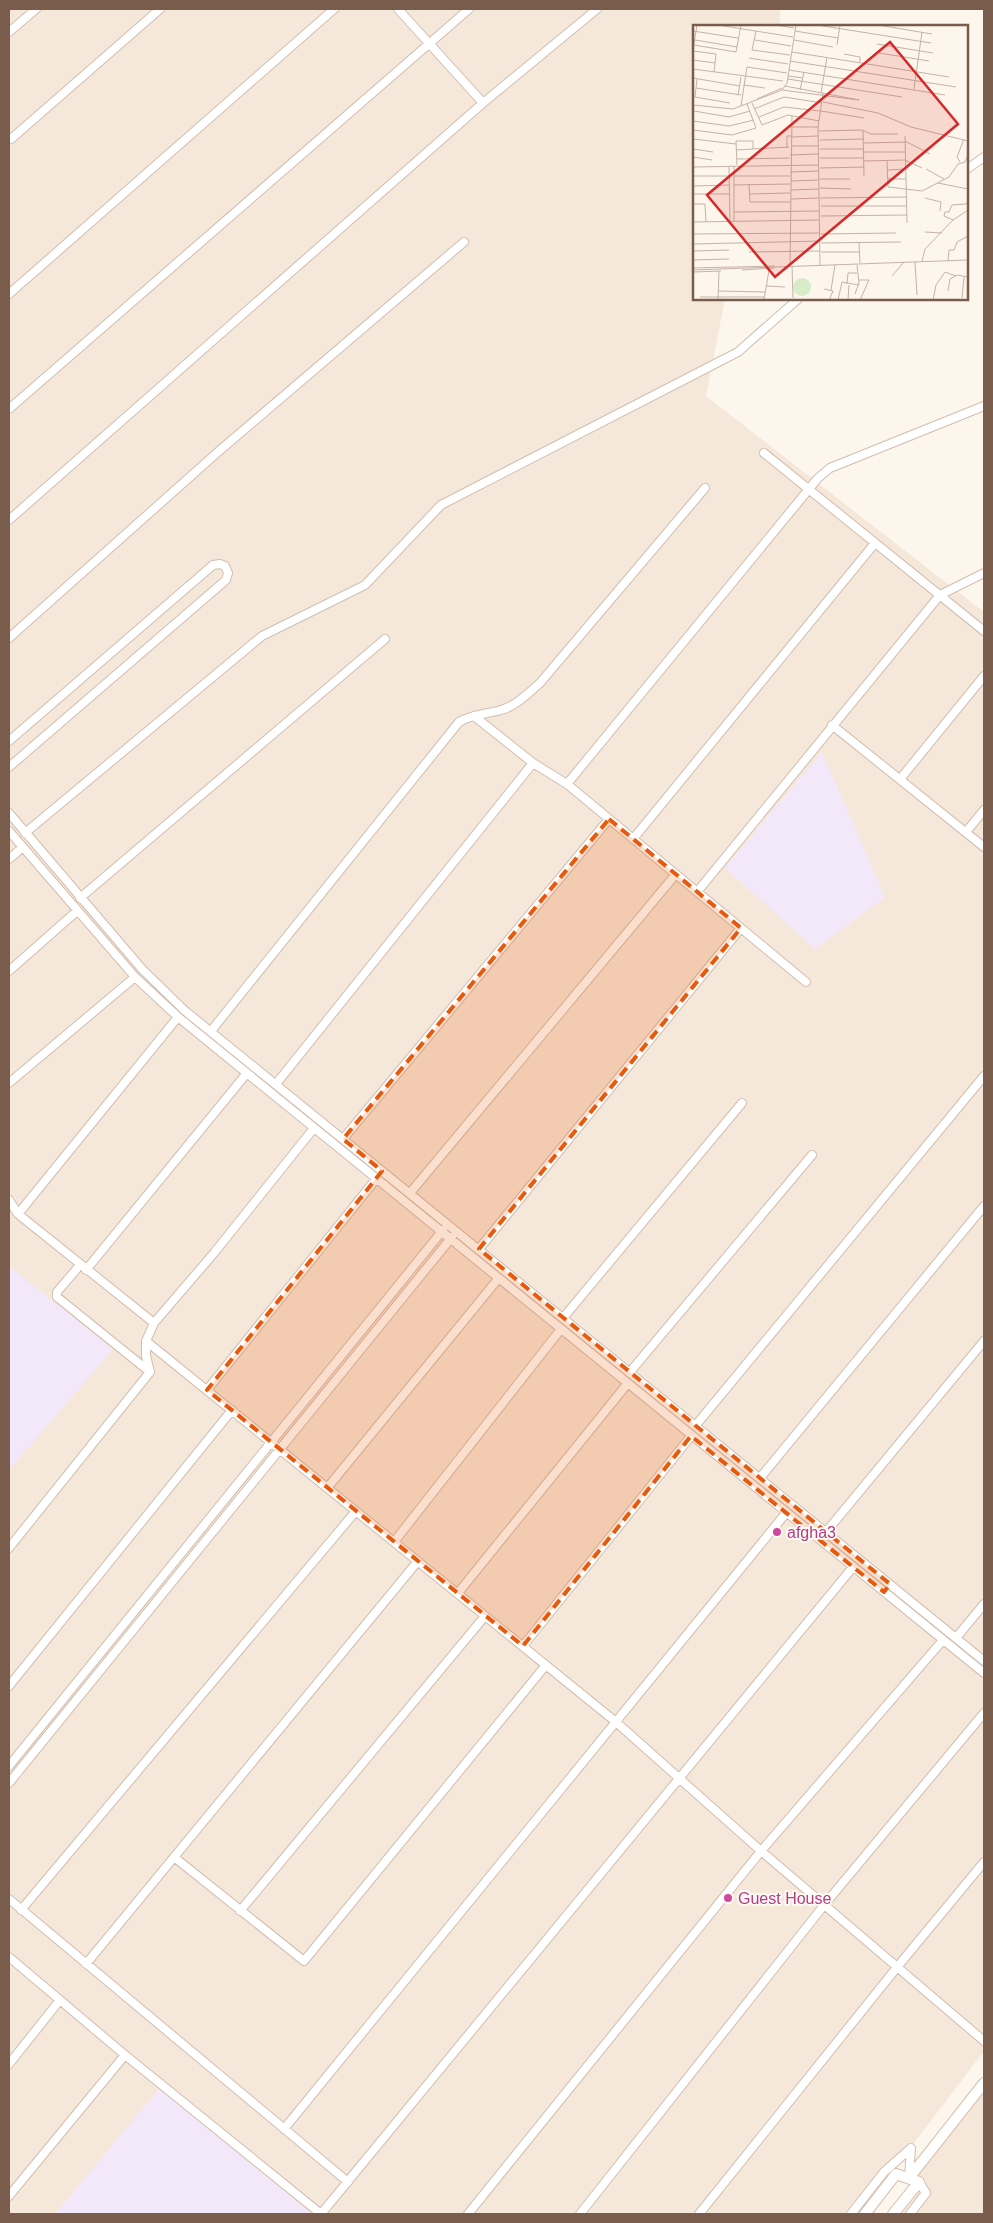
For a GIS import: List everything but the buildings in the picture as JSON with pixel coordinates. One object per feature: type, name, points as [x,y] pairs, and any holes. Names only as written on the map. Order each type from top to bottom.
[{"type":"main road","points":[[893,2214],[914,2180],[984,2082]]},
{"type":"main road","points":[[865,2214],[896,2174],[914,2180]]},
{"type":"street","points":[[9,32],[36,9]]},
{"type":"street","points":[[11,140],[160,9]]},
{"type":"street","points":[[9,294],[334,9]]},
{"type":"street","points":[[398,9],[484,103]]},
{"type":"street","points":[[9,409],[468,9]]},
{"type":"street","points":[[9,520],[484,103],[597,9]]},
{"type":"street","points":[[968,168],[984,157]]},
{"type":"street","points":[[9,638],[219,451],[464,242]]},
{"type":"street","points":[[25,833],[262,636],[365,585],[441,505],[738,352],[797,300]]},
{"type":"street","points":[[567,784],[818,478],[830,468],[984,406]]},
{"type":"street","points":[[764,452],[984,630]]},
{"type":"street","points":[[211,1031],[460,722],[466,718],[502,710],[514,705],[540,683],[705,488]]},
{"type":"street","points":[[633,839],[875,543]]},
{"type":"street","points":[[9,741],[213,565],[220,564],[225,566],[228,573],[226,580],[9,767]]},
{"type":"street","points":[[697,892],[940,595],[984,573]]},
{"type":"street","points":[[80,898],[385,639]]},
{"type":"street","points":[[901,778],[984,676]]},
{"type":"street","points":[[474,716],[532,763],[567,784],[806,982]]},
{"type":"street","points":[[832,725],[901,778],[984,846]]},
{"type":"street","points":[[276,1084],[532,763]]},
{"type":"street","points":[[966,832],[984,810]]},
{"type":"street","points":[[9,813],[80,898],[155,982],[184,1010],[984,1661]]},
{"type":"street","points":[[343,1139],[610,819]]},
{"type":"street","points":[[9,830],[135,977],[178,1017],[984,1673]]},
{"type":"street","points":[[9,859],[23,847]]},
{"type":"street","points":[[410,1194],[676,874]]},
{"type":"street","points":[[9,972],[77,911]]},
{"type":"street","points":[[479,1249],[741,928]]},
{"type":"street","points":[[9,1084],[135,977]]},
{"type":"street","points":[[148,989],[155,982]]},
{"type":"street","points":[[18,1214],[178,1017]]},
{"type":"street","points":[[150,1372],[57,1297],[57,1292],[83,1267],[247,1073]]},
{"type":"street","points":[[696,1425],[984,1076]]},
{"type":"street","points":[[563,1318],[742,1103]]},
{"type":"street","points":[[150,1372],[146,1356],[146,1341],[154,1323],[214,1253],[314,1128]]},
{"type":"street","points":[[630,1372],[812,1155]]},
{"type":"street","points":[[207,1390],[376,1179]]},
{"type":"street","points":[[9,1200],[18,1214],[154,1323]]},
{"type":"street","points":[[760,1478],[984,1206]]},
{"type":"street","points":[[9,1766],[448,1224]]},
{"type":"street","points":[[9,1783],[456,1231]]},
{"type":"street","points":[[328,1488],[498,1279]]},
{"type":"street","points":[[394,1542],[561,1329]]},
{"type":"street","points":[[146,1341],[616,1722],[761,1850],[984,2041]]},
{"type":"street","points":[[826,1532],[984,1341]]},
{"type":"street","points":[[9,1548],[150,1372]]},
{"type":"street","points":[[458,1593],[628,1384]]},
{"type":"street","points":[[9,1686],[232,1410]]},
{"type":"street","points":[[523,1646],[691,1436]]},
{"type":"street","points":[[21,1910],[356,1510]]},
{"type":"street","points":[[284,2129],[786,1513]]},
{"type":"street","points":[[86,1964],[418,1561]]},
{"type":"street","points":[[9,1957],[125,2055],[321,2214],[853,1567]]},
{"type":"street","points":[[884,1592],[890,1584]]},
{"type":"street","points":[[956,1638],[984,1604]]},
{"type":"street","points":[[240,1911],[485,1616]]},
{"type":"street","points":[[468,2214],[761,1850],[943,1640]]},
{"type":"street","points":[[174,1857],[300,1960],[304,1961],[546,1665]]},
{"type":"street","points":[[580,2214],[825,1904],[984,1713]]},
{"type":"street","points":[[699,2214],[984,1862]]},
{"type":"street","points":[[9,1899],[348,2182]]},
{"type":"street","points":[[9,2064],[60,2000]]},
{"type":"street","points":[[9,2196],[125,2055]]},
{"type":"street","points":[[851,2214],[884,2172],[910,2148],[914,2180],[926,2193],[910,2214]]},
{"type":"highlighted area","points":[[609,819],[741,928],[479,1249],[890,1584],[884,1592],[691,1436],[523,1646],[207,1390],[382,1171],[343,1139]]},
{"type":"shaded area","points":[[9,9],[780,9],[780,25],[693,25],[693,300],[725,300],[706,396],[984,612],[984,2051],[860,2214],[9,2214]]},
{"type":"shaded area","points":[[822,752],[885,897],[815,949],[725,868]]},
{"type":"shaded area","points":[[9,1266],[113,1349],[9,1470]]},
{"type":"shaded area","points":[[984,2083],[984,2214],[893,2214],[918,2182],[909,2178]]},
{"type":"shaded area","points":[[159,2089],[312,2214],[55,2214]]},
{"type":"place","name":"afgha3","points":[[777,1532]]},
{"type":"place","name":"Guest House","points":[[728,1898]]}]
